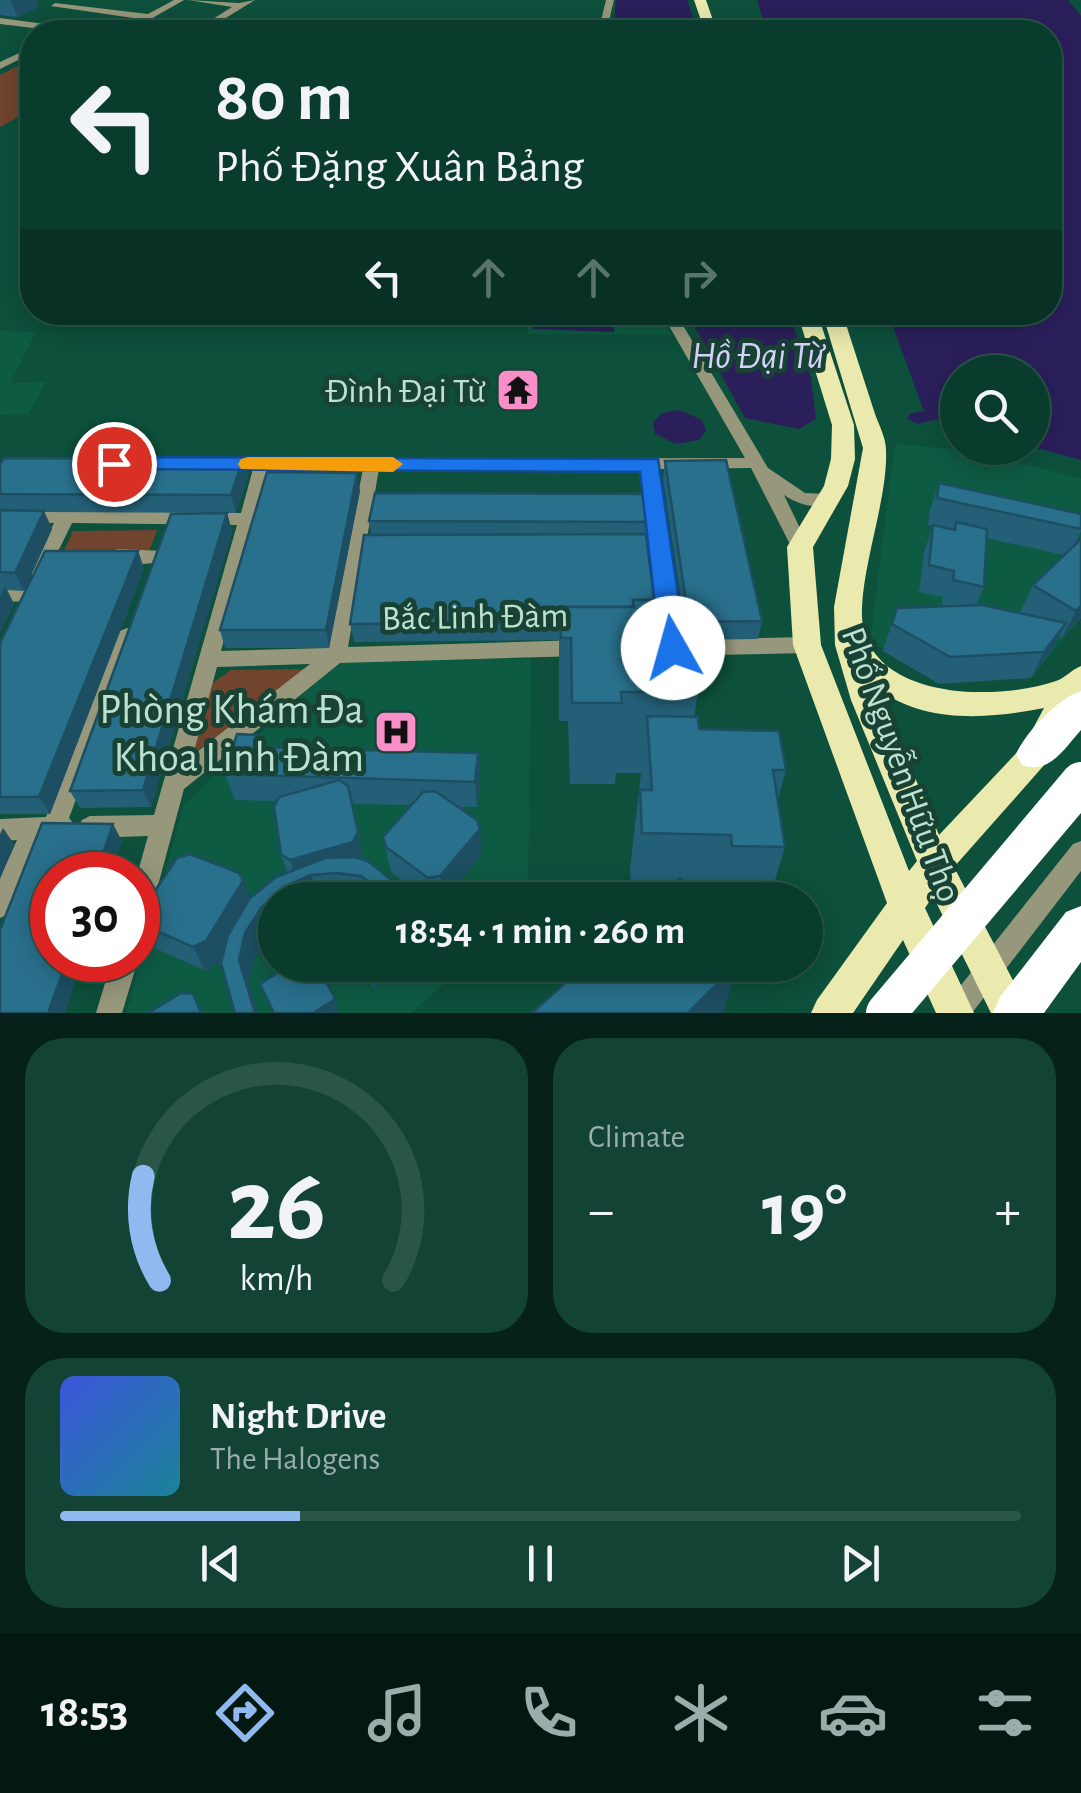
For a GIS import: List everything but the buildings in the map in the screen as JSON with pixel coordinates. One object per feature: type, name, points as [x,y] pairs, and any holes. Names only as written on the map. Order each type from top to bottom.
[{"type":"highway","points":[[1035,754],[1077,692]]},
{"type":"highway","points":[[886,1013],[1081,782]]},
{"type":"highway","points":[[1013,1013],[1081,926]]},
{"type":"main road","points":[[800,548],[828,500],[843,459],[843,425],[811,325]]},
{"type":"main road","name":"Phố Nguyễn Hữu Thọ","points":[[836,325],[875,448],[848,606],[848,634],[866,700],[936,864],[1013,1013]]},
{"type":"main road","name":"Phố Nguyễn Hữu Thọ","points":[[800,548],[808,645],[905,905],[955,1013]]},
{"type":"main road","points":[[848,634],[858,653],[881,679],[915,695],[950,704],[998,704],[1077,692]]},
{"type":"main road","points":[[830,1013],[936,864],[1035,754]]},
{"type":"street","points":[[25,20],[66,0]]},
{"type":"street","points":[[144,20],[180,0]]},
{"type":"street","points":[[192,0],[246,3]]},
{"type":"street","points":[[218,20],[246,3]]},
{"type":"street","points":[[55,6],[149,17]]},
{"type":"street","points":[[0,22],[20,24]]},
{"type":"street","points":[[675,325],[780,503],[800,548]]},
{"type":"street","points":[[192,464],[754,463],[801,499],[828,500]]},
{"type":"street","points":[[155,852],[264,464]]},
{"type":"street","name":"Bắc Linh Đàm","points":[[176,782],[338,654],[366,548],[372,464]]},
{"type":"street","points":[[650,464],[673,648]]},
{"type":"street","points":[[0,516],[248,518]]},
{"type":"street","points":[[0,595],[24,603],[55,558],[66,517]]},
{"type":"street","points":[[102,557],[154,565],[172,518]]},
{"type":"street","points":[[604,546],[661,545]]},
{"type":"street","points":[[0,906],[43,828],[137,610]]},
{"type":"street","points":[[637,648],[808,645]]},
{"type":"street","name":"Bắc Linh Đàm","points":[[212,659],[601,648]]},
{"type":"street","points":[[0,830],[163,825]]},
{"type":"street","points":[[955,1013],[1081,852]]},
{"type":"street","points":[[109,1013],[118,982]]},
{"type":"shaded area","points":[[20,65],[20,116],[0,127],[0,75]]},
{"type":"shaded area","points":[[528,325],[665,325],[671,335],[527,334]]},
{"type":"shaded area","points":[[0,331],[36,332],[10,383],[46,382],[28,414],[0,415]]},
{"type":"shaded area","points":[[895,444],[940,448],[940,465],[1029,465],[1081,479],[1081,618],[1031,678],[939,684],[870,641]]},
{"type":"shaded area","points":[[157,530],[149,552],[63,553],[73,531]]},
{"type":"shaded area","points":[[341,658],[531,659],[528,882],[258,882],[258,982],[446,982],[411,1013],[126,1013],[135,982],[160,982],[160,891],[184,805]]},
{"type":"shaded area","points":[[311,669],[194,753],[211,684],[231,670]]},
{"type":"water","points":[[616,0],[687,0],[694,20],[614,20]]},
{"type":"water","points":[[757,0],[1068,0],[1081,16],[1081,460],[1050,452],[1050,355],[940,355],[940,421],[923,409],[892,325],[1062,325],[1062,20],[763,20]]},
{"type":"water","points":[[534,325],[614,325],[614,332],[533,329]]},
{"type":"water","name":"Hồ Đại Từ","points":[[694,325],[793,325],[811,378],[816,419],[799,429],[745,418]]},
{"type":"water","points":[[679,410],[702,420],[706,430],[699,440],[676,444],[655,434],[653,422],[662,413]]},
{"type":"waterway","points":[[917,418],[931,415]]},
{"type":"slow traffic","points":[[248,464],[393,464]]},
{"type":"place","name":"Đình Đại Từ","points":[[518,390]]},
{"type":"place","name":"Phòng Khám Đa Khoa Linh Đàm","points":[[396,732]]},
{"type":"route","points":[[114,464],[650,464],[673,648]]}]
